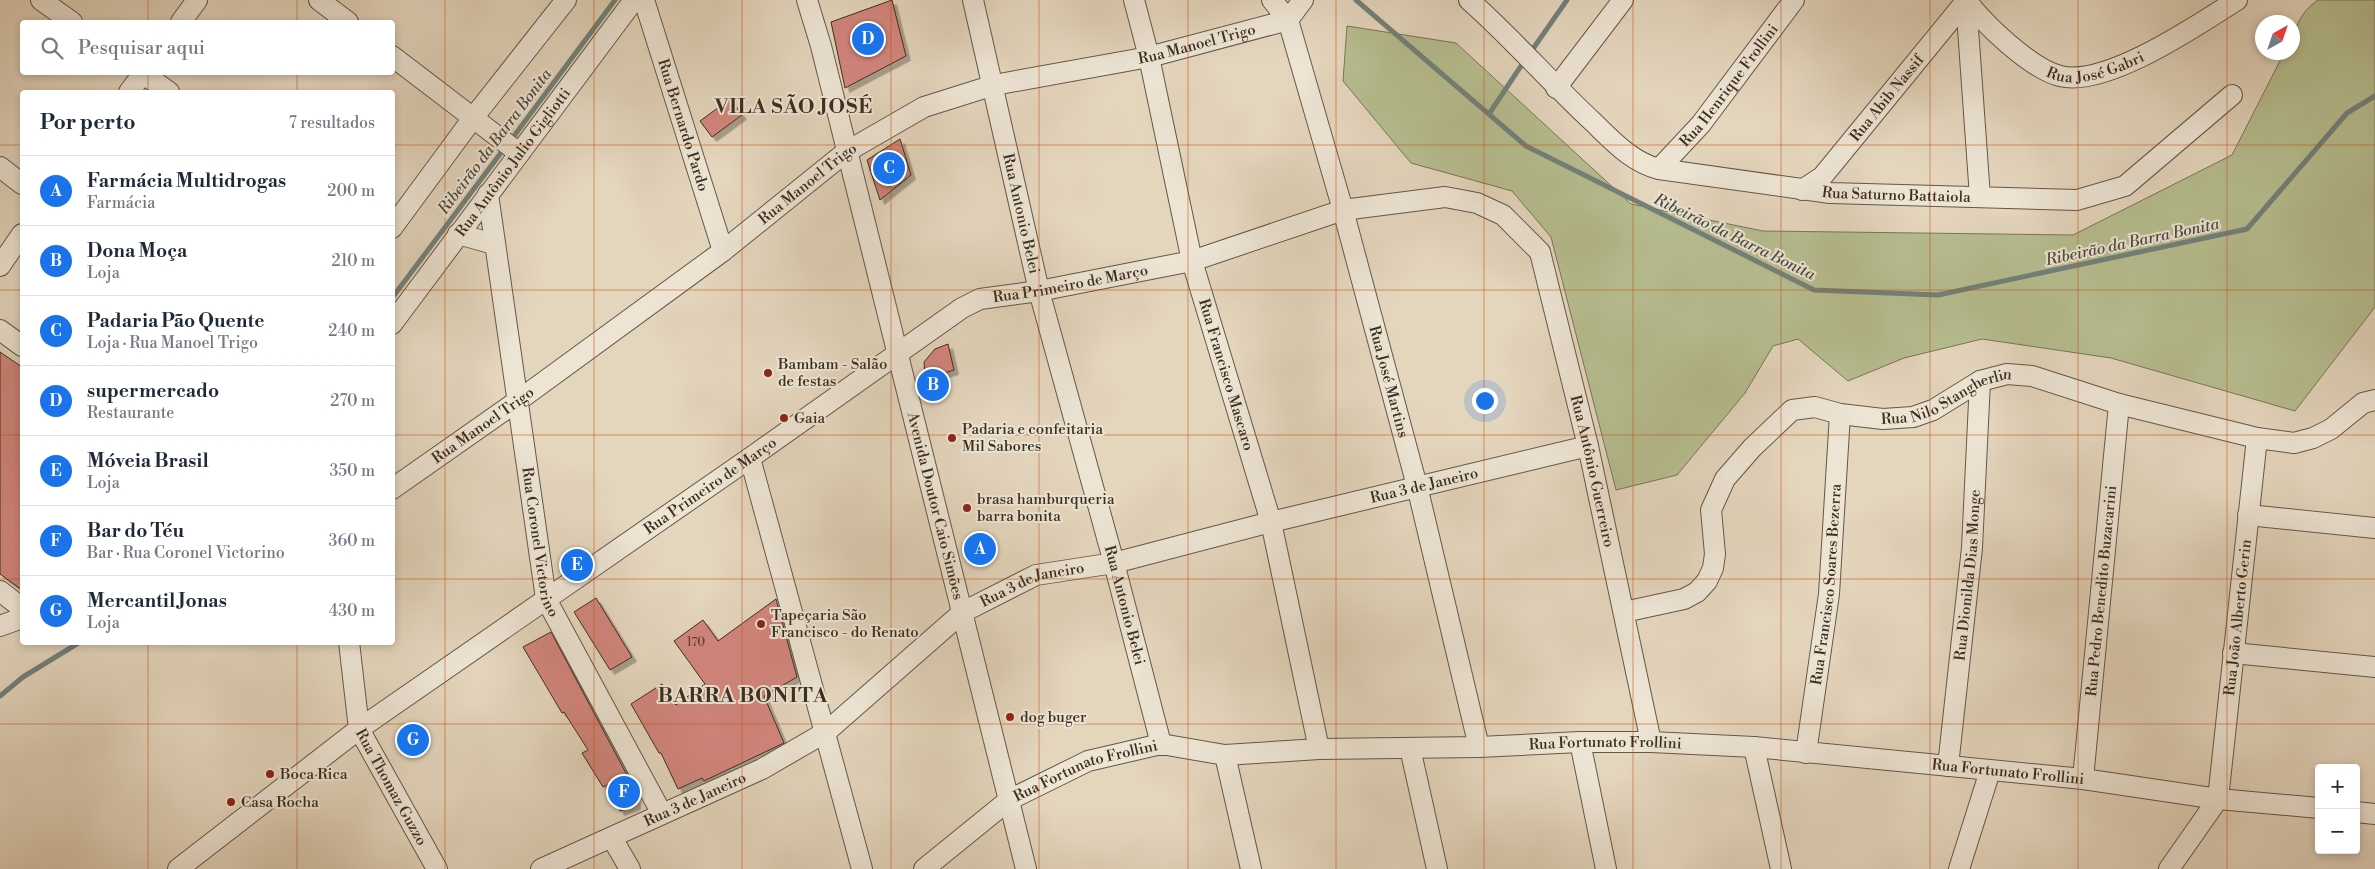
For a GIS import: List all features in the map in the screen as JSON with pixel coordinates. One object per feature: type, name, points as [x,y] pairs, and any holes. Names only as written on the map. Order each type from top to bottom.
[{"type":"street","points":[[41,0],[69,20]]},
{"type":"street","points":[[182,20],[197,0]]},
{"type":"street","points":[[319,0],[345,20]]},
{"type":"street","points":[[395,224],[479,123],[566,0]]},
{"type":"street","name":"Rua Antônio Julio Gigliotti","points":[[395,320],[488,194],[514,149],[634,0]]},
{"type":"street","name":"Rua Bernardo Pardo","points":[[644,0],[723,250]]},
{"type":"street","name":"Avenida Doutor Caio Simões","points":[[807,0],[821,46],[1026,869]]},
{"type":"street","name":"Rua Antonio Belei","points":[[973,0],[994,85],[1039,291],[1114,563],[1161,744]]},
{"type":"street","name":"Rua Francisco Mascaro","points":[[1134,0],[1149,57],[1192,261],[1270,522],[1319,749]]},
{"type":"street","points":[[1272,0],[1288,20],[1303,0]]},
{"type":"street","points":[[1556,88],[1623,0]]},
{"type":"street","name":"Rua Henrique Frollini","points":[[1659,170],[1701,124],[1794,0]]},
{"type":"street","points":[[1966,0],[1980,197]]},
{"type":"street","name":"Rua José Gabri","points":[[1966,0],[1995,32],[2026,58],[2061,76],[2087,76],[2125,65],[2199,24],[2237,0]]},
{"type":"street","name":"Rua Abib Nassif","points":[[1802,190],[1822,177],[1966,0]]},
{"type":"street","name":"Rua Saturno Battaiola","points":[[1479,3],[1519,50],[1556,88],[1623,150],[1645,166],[1659,170],[1802,190],[2077,200],[2125,186],[2232,95]]},
{"type":"street","name":"Rua Manoel Trigo","points":[[395,486],[519,400],[723,250],[846,152],[924,107],[994,85],[1149,57],[1288,20]]},
{"type":"street","name":"Rua José Martins","points":[[1288,20],[1343,210],[1418,486],[1479,747]]},
{"type":"street","points":[[395,58],[514,149]]},
{"type":"street","points":[[130,90],[142,75]]},
{"type":"street","points":[[146,75],[166,90]]},
{"type":"street","points":[[0,167],[20,182]]},
{"type":"street","name":"Rua Coronel Victorino","points":[[488,194],[494,244],[519,400],[546,600],[662,814]]},
{"type":"street","name":"Rua Primeiro de Março","points":[[178,869],[203,862],[359,729],[750,458],[962,308],[980,299],[1039,291],[1192,261],[1343,210],[1445,197],[1477,203],[1503,215]]},
{"type":"street","name":"Rua Antônio Guerreiro","points":[[1503,215],[1540,252],[1588,446],[1651,742]]},
{"type":"street","points":[[458,234],[494,244]]},
{"type":"street","points":[[0,266],[20,237]]},
{"type":"street","points":[[0,330],[20,345]]},
{"type":"street","name":"Rua Nilo Stangherlin","points":[[1624,612],[1684,599],[1697,592],[1707,581],[1713,568],[1715,554],[1712,510],[1725,479],[1752,448],[1792,410],[1815,407],[1840,414],[1883,419],[1913,417],[1933,410],[1980,381],[2007,374],[2032,376],[2119,404],[2257,438],[2294,443],[2313,438],[2331,429],[2363,403],[2375,400]]},
{"type":"street","name":"Rua Dionilda Dias Monge","points":[[1948,766],[1972,548],[1980,381]]},
{"type":"street","name":"Rua Pedro Benedito Buzacarini","points":[[2083,779],[2119,404]]},
{"type":"street","name":"Rua Francisco Soares Bezerra","points":[[1806,753],[1829,594],[1840,414]]},
{"type":"street","name":"Rua João Alberto Gerin","points":[[2218,799],[2257,438]]},
{"type":"street","name":"Rua 3 de Janeiro","points":[[541,869],[762,769],[826,732],[963,612],[1036,575],[1114,563],[1270,522],[1588,446]]},
{"type":"street","points":[[750,458],[862,869]]},
{"type":"street","points":[[2248,515],[2375,528]]},
{"type":"street","points":[[0,591],[20,606]]},
{"type":"street","points":[[0,626],[20,619]]},
{"type":"street","name":"Rua Thomaz Guzzo","points":[[349,645],[359,729],[437,869]]},
{"type":"street","points":[[2233,652],[2375,667]]},
{"type":"street","points":[[1580,742],[1606,869]]},
{"type":"street","name":"Rua Fortunato Frollini","points":[[924,869],[1009,800],[1088,761],[1161,744],[1225,755],[1319,749],[1479,747],[1580,742],[1651,742],[1754,747],[2083,779],[2218,799],[2315,808]]},
{"type":"street","points":[[1754,747],[1782,869]]},
{"type":"street","points":[[1410,748],[1436,869]]},
{"type":"street","points":[[1225,755],[1251,869]]},
{"type":"street","points":[[1959,869],[1990,771]]},
{"type":"street","points":[[2169,869],[2218,799]]},
{"type":"street","points":[[2360,812],[2375,814]]},
{"type":"street","points":[[612,838],[630,869]]},
{"type":"green space","points":[[2318,0],[2375,0],[2375,307],[2295,411],[2111,358],[1982,339],[1904,358],[1848,381],[1798,339],[1773,346],[1745,393],[1677,475],[1616,490],[1551,237],[1512,191],[1411,163],[1343,81],[1347,26],[1456,43],[1631,204],[1763,231],[2073,235],[2232,155],[2280,60],[2300,60],[2300,20]]},
{"type":"building","points":[[892,0],[906,56],[845,88],[831,22]]},
{"type":"building","points":[[730,99],[742,115],[712,137],[700,121]]},
{"type":"building","points":[[900,139],[911,175],[880,200],[867,160]]},
{"type":"building","points":[[948,344],[954,370],[925,379],[924,362],[935,349]]},
{"type":"building","points":[[0,352],[20,366],[20,589],[0,574]]},
{"type":"building","points":[[596,598],[632,657],[610,670],[574,612]]},
{"type":"building","points":[[776,599],[797,677],[764,696],[784,743],[704,781],[702,778],[678,789],[661,753],[659,753],[631,704],[662,684],[676,705],[705,684],[674,641],[703,620],[718,641]]},
{"type":"building","points":[[551,632],[636,792],[636,805],[620,811],[609,784],[603,787],[582,753],[588,750],[564,712],[562,713],[523,647]]},
{"type":"waterway","name":"Ribeirão da Barra Bonita","points":[[511,140],[615,0]]},
{"type":"waterway","name":"Ribeirão da Barra Bonita","points":[[1356,0],[1526,146],[1814,290],[1938,295],[2247,229],[2347,113],[2375,96]]},
{"type":"waterway","points":[[1530,53],[1567,0]]},
{"type":"waterway","points":[[1489,114],[1525,60]]},
{"type":"waterway","name":"Ribeirão da Barra Bonita","points":[[395,294],[506,146]]},
{"type":"waterway","name":"Ribeirão da Barra Bonita","points":[[0,696],[23,677],[75,645]]},
{"type":"place","name":"supermercado","points":[[868,39]]},
{"type":"place","name":"Padaria Pão Quente","points":[[889,168]]},
{"type":"place","name":"Bambam - Salão de festas","points":[[768,373]]},
{"type":"place","name":"Dona Moça","points":[[933,385]]},
{"type":"place","name":"Gaia","points":[[784,418]]},
{"type":"place","name":"Padaria e confeitaria Mil Sabores","points":[[952,438]]},
{"type":"place","name":"brasa hamburqueria barra bonita","points":[[967,508]]},
{"type":"place","name":"Farmácia Multidrogas","points":[[980,549]]},
{"type":"place","name":"Móveia Brasil","points":[[577,565]]},
{"type":"place","name":"Tapeçaria São Francisco - do Renato","points":[[761,624]]},
{"type":"place","name":"dog buger","points":[[1010,717]]},
{"type":"place","name":"Mercantil Jonas","points":[[413,740]]},
{"type":"place","name":"Boca Rica","points":[[270,774]]},
{"type":"place","name":"Bar do Téu","points":[[624,792]]},
{"type":"place","name":"Casa Rocha","points":[[231,802]]},
{"type":"district","name":"VILA SÃO JOSÉ","points":[[794,106]]},
{"type":"district","name":"BARRA BONITA","points":[[743,695]]}]
